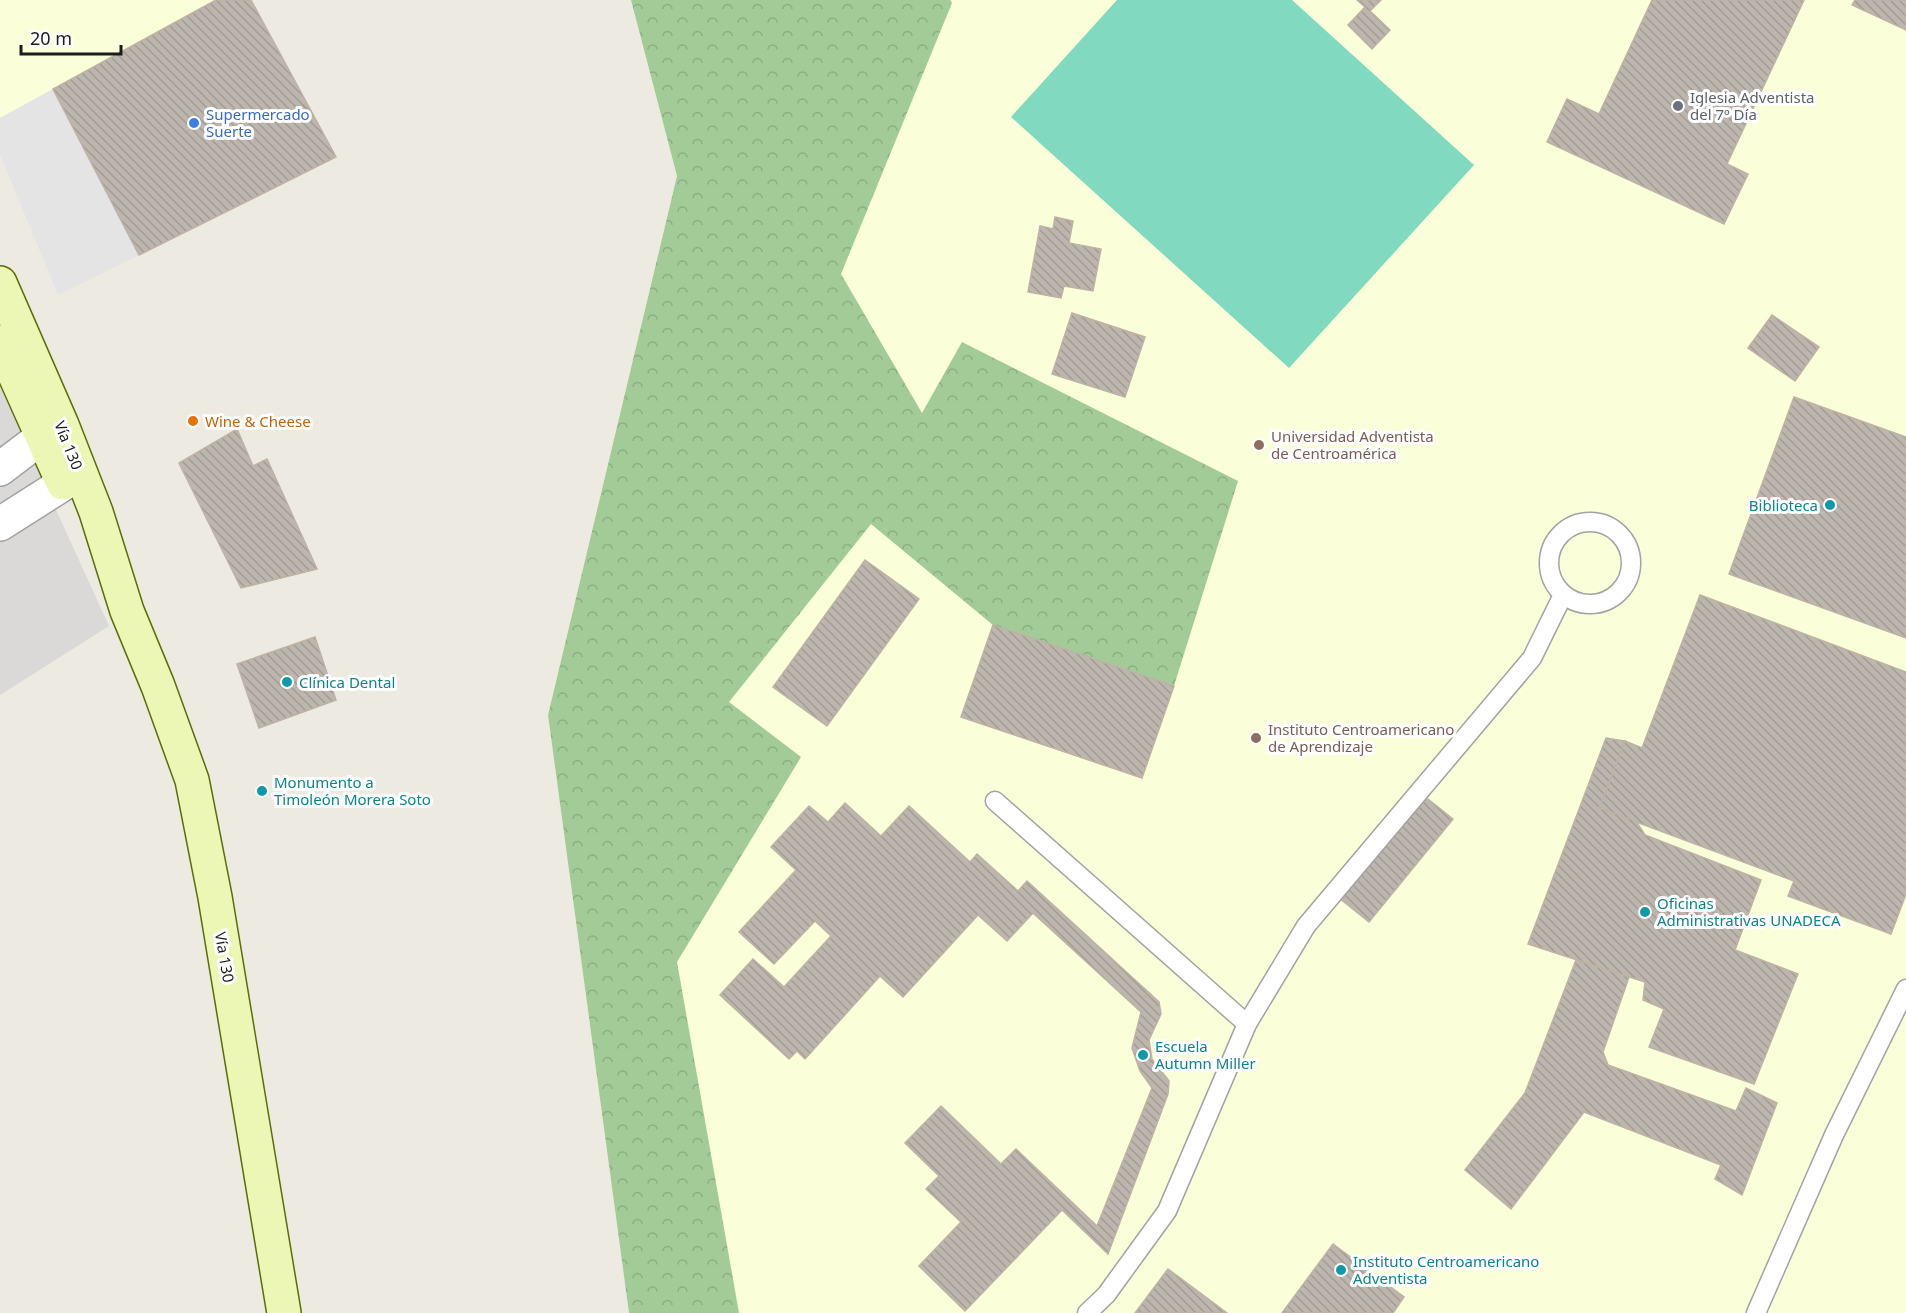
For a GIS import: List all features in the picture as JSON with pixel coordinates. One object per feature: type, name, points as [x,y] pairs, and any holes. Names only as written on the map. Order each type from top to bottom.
[{"type":"main road","name":"Vía 130","points":[[0,283],[62,425],[96,512],[127,611],[158,686],[192,780],[217,908],[284,1313]]},
{"type":"main road","name":"Vía 130","points":[[0,342],[77,520],[127,611]]},
{"type":"street","points":[[0,469],[42,437]]},
{"type":"street","points":[[0,524],[63,484]]},
{"type":"lane","points":[[1592,521],[1605,524],[1617,531],[1626,541],[1631,553],[1632,567],[1621,592],[1610,600],[1597,604],[1582,604],[1563,595],[1551,579],[1549,566],[1550,552],[1556,540],[1566,530],[1592,521]]},
{"type":"lane","points":[[1087,1313],[1106,1295],[1167,1211],[1247,1024],[1306,926],[1532,658],[1563,595]]},
{"type":"lane","points":[[995,801],[1247,1024]]},
{"type":"lane","points":[[1756,1313],[1834,1135],[1906,989]]},
{"type":"shaded area","points":[[0,0],[216,0],[0,118]]},
{"type":"shaded area","name":"Universidad Adventista de Centroamérica","points":[[631,0],[1906,0],[1906,1313],[629,1313],[548,715],[677,176]]},
{"type":"shaded area","points":[[53,89],[139,255],[58,295],[0,154],[0,118]]},
{"type":"shaded area","points":[[0,387],[109,626],[0,695]]},
{"type":"green space","points":[[631,0],[950,0],[952,3],[841,274],[922,413],[962,342],[1238,481],[1174,686],[993,625],[871,524],[729,702],[801,757],[677,962],[739,1313],[629,1313],[548,715],[677,176]]},
{"type":"green space","points":[[1117,0],[1292,0],[1474,165],[1289,368],[1011,117]]},
{"type":"building","name":"Supermercado Suerte","points":[[216,0],[251,0],[336,157],[139,255],[53,89]]},
{"type":"building","points":[[1357,0],[1381,0],[1370,11],[1390,30],[1372,49],[1348,25],[1365,7]]},
{"type":"building","name":"Iglesia Adventista del 7º Día","points":[[1652,0],[1804,0],[1727,164],[1748,174],[1724,224],[1547,142],[1567,99],[1599,114]]},
{"type":"building","points":[[1855,0],[1906,0],[1906,30],[1852,5]]},
{"type":"building","points":[[1055,217],[1073,221],[1069,243],[1101,249],[1093,291],[1064,286],[1061,298],[1028,292],[1040,226],[1053,229]]},
{"type":"building","points":[[1072,313],[1145,337],[1125,397],[1052,374]]},
{"type":"building","points":[[1772,315],[1819,347],[1795,381],[1748,348]]},
{"type":"building","name":"Biblioteca","points":[[1794,397],[1906,437],[1906,638],[1729,574]]},
{"type":"building","points":[[237,429],[253,466],[267,459],[317,569],[241,588],[179,463]]},
{"type":"building","points":[[865,560],[919,599],[827,726],[773,687]]},
{"type":"building","points":[[1700,595],[1906,672],[1906,894],[1891,934],[1788,896],[1794,881],[1599,808],[1625,741],[1642,748]]},
{"type":"building","points":[[993,625],[1174,686],[1142,778],[961,717]]},
{"type":"building","name":"Clínica Dental","points":[[315,637],[336,700],[259,728],[237,664]]},
{"type":"building","name":"Oficinas Administrativas UNADECA","points":[[1606,738],[1625,741],[1599,808],[1636,821],[1645,835],[1761,880],[1735,950],[1798,974],[1754,1084],[1649,1047],[1664,1009],[1643,1000],[1645,982],[1528,944]]},
{"type":"building","points":[[1423,795],[1453,819],[1369,922],[1339,898]]},
{"type":"building","name":"Escuela Autumn Miller","points":[[845,803],[881,836],[909,806],[970,862],[977,854],[1018,891],[1027,881],[1159,1002],[1161,1014],[1149,1040],[1152,1059],[1169,1081],[1168,1094],[1108,1254],[1062,1210],[965,1311],[919,1266],[961,1222],[926,1189],[939,1176],[905,1143],[941,1106],[1001,1164],[1016,1149],[1097,1226],[1152,1088],[1140,1071],[1132,1048],[1141,1012],[1033,913],[1007,941],[978,915],[903,997],[880,976],[805,1059],[797,1051],[789,1059],[720,995],[753,959],[784,987],[831,936],[815,921],[774,964],[739,932],[796,870],[771,847],[809,806],[828,822]]},
{"type":"building","points":[[1576,960],[1629,977],[1603,1052],[1608,1065],[1736,1111],[1746,1088],[1777,1103],[1742,1195],[1715,1179],[1721,1165],[1584,1112],[1511,1209],[1465,1170],[1525,1093]]},
{"type":"building","name":"Instituto Centroamericano Adventista","points":[[1333,1244],[1404,1297],[1393,1313],[1282,1313]]},
{"type":"building","points":[[1168,1269],[1227,1313],[1135,1313]]},
{"type":"place","name":"Iglesia Adventista del 7º Día","points":[[1678,106]]},
{"type":"place","name":"Supermercado Suerte","points":[[194,123]]},
{"type":"place","name":"Wine & Cheese","points":[[193,421]]},
{"type":"place","name":"Universidad Adventista de Centroamérica","points":[[1259,445]]},
{"type":"place","name":"Biblioteca","points":[[1830,505]]},
{"type":"place","name":"Clínica Dental","points":[[287,682]]},
{"type":"place","name":"Instituto Centroamericano de Aprendizaje","points":[[1256,738]]},
{"type":"place","name":"Monumento a Timoleón Morera Soto","points":[[262,791]]},
{"type":"place","name":"Oficinas Administrativas UNADECA","points":[[1645,912]]},
{"type":"place","name":"Escuela Autumn Miller","points":[[1143,1055]]},
{"type":"place","name":"Instituto Centroamericano Adventista","points":[[1341,1270]]}]
